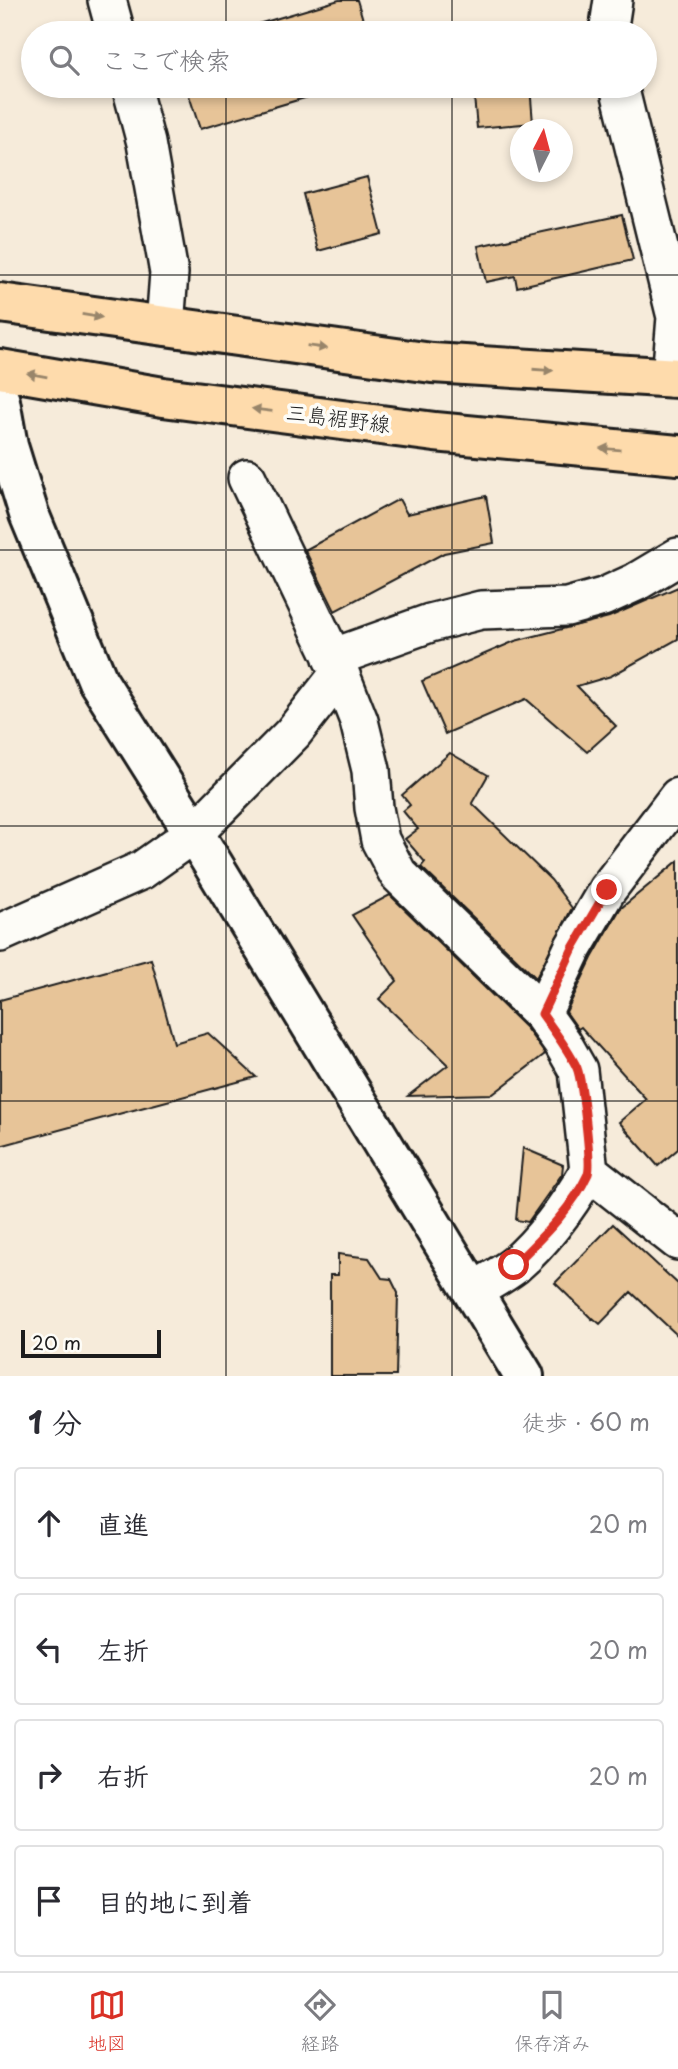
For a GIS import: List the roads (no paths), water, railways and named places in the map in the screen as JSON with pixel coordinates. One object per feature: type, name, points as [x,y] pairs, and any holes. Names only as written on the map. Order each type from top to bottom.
[{"type":"main road","points":[[0,303],[432,363],[675,378]]},
{"type":"main road","name":"三島裾野線","points":[[0,369],[163,397],[422,430],[678,455]]},
{"type":"street","points":[[107,0],[113,21]]},
{"type":"street","points":[[610,21],[613,0]]},
{"type":"street","points":[[134,98],[146,143],[169,273],[165,326]]},
{"type":"street","points":[[622,98],[676,317],[675,378]]},
{"type":"street","points":[[0,401],[8,446],[29,514],[98,681],[194,833],[524,1376]]},
{"type":"street","points":[[247,478],[336,666],[359,721],[371,770],[380,840],[398,874],[542,1014],[578,1070],[589,1171],[574,1198],[547,1233],[514,1265],[473,1291]]},
{"type":"street","points":[[0,933],[142,870],[194,833],[293,733],[336,666],[430,623],[481,610],[568,607],[603,597],[636,582],[678,557]]},
{"type":"street","points":[[542,1014],[573,948],[607,890],[678,797]]},
{"type":"street","points":[[589,1171],[678,1241]]}]
